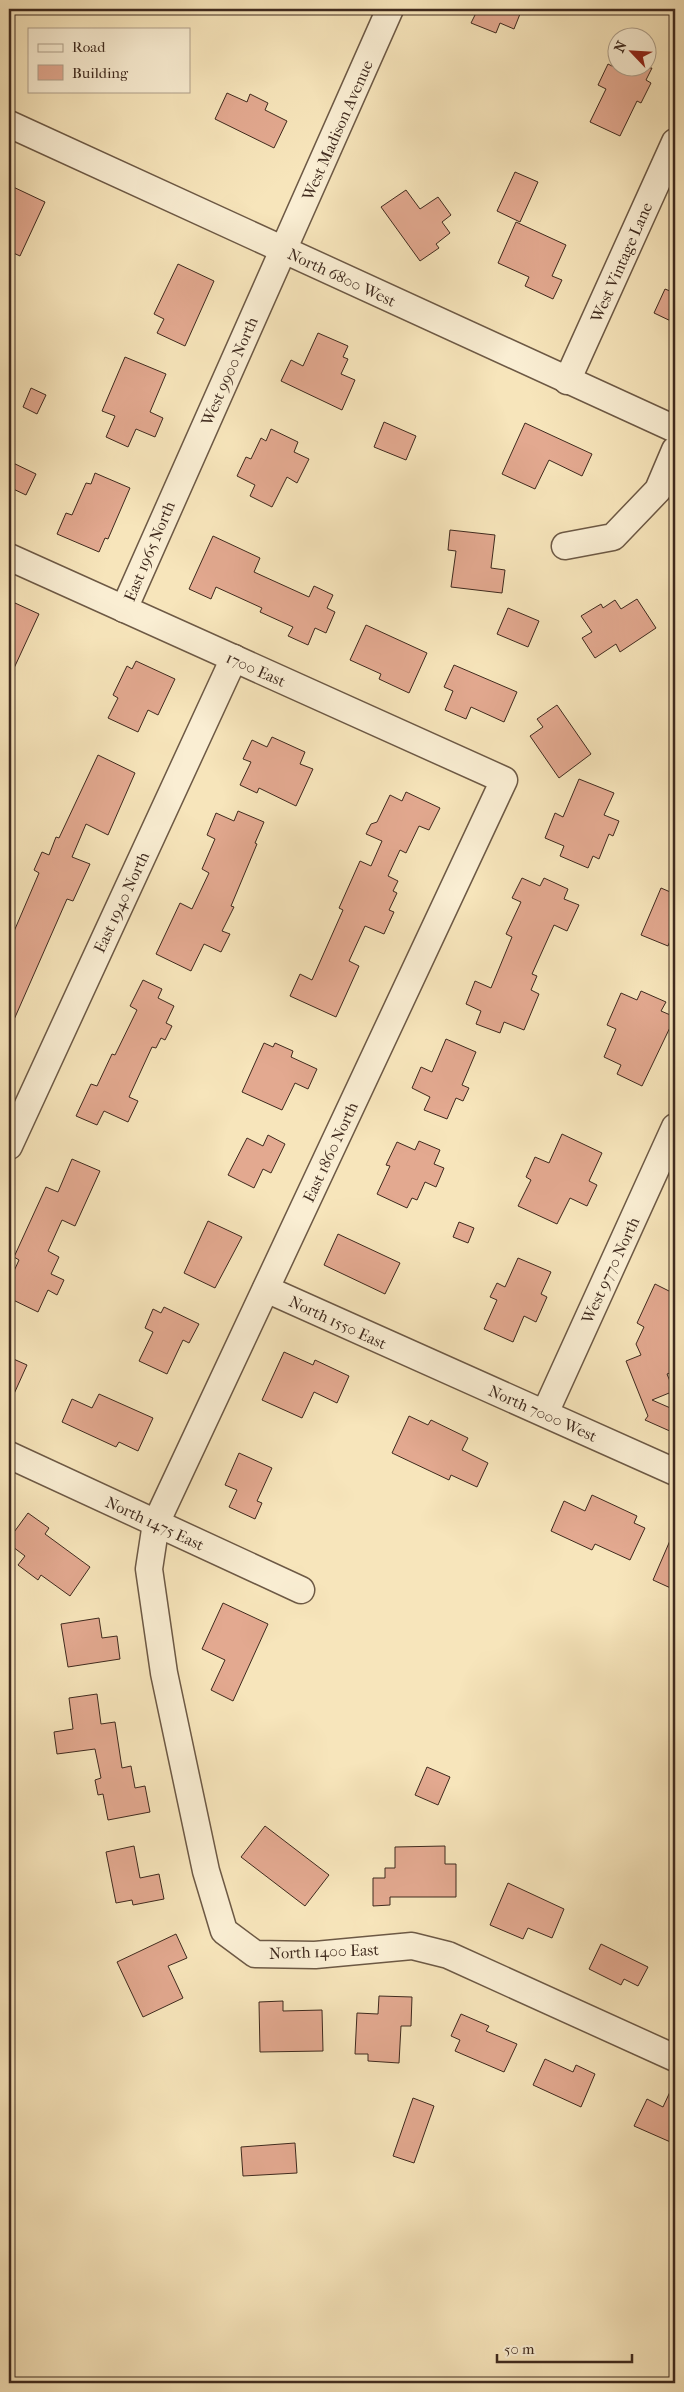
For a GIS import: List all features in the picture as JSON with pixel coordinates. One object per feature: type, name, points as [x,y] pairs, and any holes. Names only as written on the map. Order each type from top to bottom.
[{"type":"street","name":"West Madison Avenue","points":[[283,250],[390,9]]},
{"type":"street","name":"North 6800 West","points":[[9,124],[675,429]]},
{"type":"street","name":"West Vintage Lane","points":[[567,381],[675,142]]},
{"type":"street","name":"West 9900 North","points":[[174,492],[283,250]]},
{"type":"street","points":[[565,546],[613,537],[658,490],[675,450]]},
{"type":"street","name":"East 1965 North","points":[[124,609],[174,492]]},
{"type":"street","name":"1700 East","points":[[9,557],[504,780]]},
{"type":"street","name":"East 1940 North","points":[[9,1146],[234,658]]},
{"type":"street","name":"East 1860 North","points":[[156,1523],[504,780]]},
{"type":"street","name":"West 9770 North","points":[[545,1413],[675,1127]]},
{"type":"street","name":"North 1550 East","points":[[266,1289],[411,1355]]},
{"type":"street","name":"North 7000 West","points":[[411,1355],[675,1472]]},
{"type":"street","name":"North 1475 East","points":[[9,1455],[302,1590]]},
{"type":"street","name":"North 1400 East","points":[[156,1523],[149,1569],[164,1672],[206,1871],[224,1931],[255,1954],[315,1955],[412,1946],[448,1955],[675,2058]]},
{"type":"building","points":[[466,9],[522,9],[514,29],[500,23],[496,33],[471,23],[476,13]]},
{"type":"building","points":[[606,68],[606,78],[647,78],[646,80],[651,83],[641,103],[637,101],[620,136],[590,122],[606,89],[598,85]]},
{"type":"building","points":[[227,93],[247,102],[250,94],[268,103],[265,110],[287,121],[274,148],[215,119]]},
{"type":"building","points":[[515,172],[538,182],[520,222],[497,211]]},
{"type":"building","points":[[9,185],[45,202],[20,256],[9,251]]},
{"type":"building","points":[[406,190],[420,209],[438,197],[451,215],[442,222],[450,233],[436,244],[439,248],[420,261],[381,207]]},
{"type":"building","points":[[516,222],[566,245],[552,276],[562,280],[553,299],[525,286],[529,277],[498,263]]},
{"type":"building","points":[[178,264],[214,281],[185,346],[157,333],[164,319],[154,314]]},
{"type":"building","points":[[665,289],[675,293],[675,323],[654,313]]},
{"type":"building","points":[[318,333],[348,346],[343,357],[348,359],[341,374],[355,380],[342,410],[281,381],[291,360],[303,366]]},
{"type":"building","points":[[125,357],[166,374],[150,412],[163,418],[155,437],[136,429],[128,447],[106,437],[115,416],[102,411]]},
{"type":"building","points":[[31,388],[46,395],[37,414],[23,407]]},
{"type":"building","points":[[384,422],[416,436],[406,460],[374,447]]},
{"type":"building","points":[[525,423],[592,454],[582,476],[549,460],[535,489],[502,474]]},
{"type":"building","points":[[271,429],[298,442],[294,452],[309,459],[297,483],[287,477],[272,507],[250,496],[255,485],[237,476],[246,457],[251,459],[261,438],[266,441]]},
{"type":"building","points":[[9,461],[36,474],[26,495],[9,487]]},
{"type":"building","points":[[95,473],[130,488],[108,539],[105,538],[99,552],[57,534],[66,513],[72,515],[86,483],[91,484]]},
{"type":"building","points":[[450,530],[495,535],[491,568],[505,570],[502,593],[451,587],[456,551],[448,550]]},
{"type":"building","points":[[213,536],[260,558],[254,572],[309,597],[314,586],[333,595],[327,608],[335,612],[326,633],[315,628],[308,645],[288,636],[293,627],[260,612],[262,608],[216,587],[211,599],[189,589]]},
{"type":"building","points":[[637,599],[656,628],[620,652],[616,644],[595,658],[582,638],[592,632],[581,616],[601,604],[603,608],[615,600],[621,609]]},
{"type":"building","points":[[15,603],[39,614],[9,679],[9,616]]},
{"type":"building","points":[[508,608],[539,621],[528,647],[497,634]]},
{"type":"building","points":[[366,625],[427,653],[409,693],[379,679],[381,674],[350,660]]},
{"type":"building","points":[[136,661],[175,679],[158,715],[148,710],[138,732],[108,718],[118,698],[113,695],[127,666],[132,669]]},
{"type":"building","points":[[454,665],[517,692],[504,722],[471,707],[466,719],[445,710],[453,691],[444,687]]},
{"type":"building","points":[[557,705],[591,754],[559,778],[530,736],[543,727],[537,719]]},
{"type":"building","points":[[272,737],[305,752],[300,764],[313,769],[296,806],[259,788],[257,793],[240,785],[251,762],[243,759],[252,740],[267,747]]},
{"type":"building","points":[[98,755],[135,773],[108,835],[86,824],[72,857],[90,864],[73,901],[67,899],[9,1031],[9,943],[39,873],[34,870],[42,852],[49,855],[56,837],[59,838]]},
{"type":"building","points":[[579,779],[614,793],[604,815],[619,821],[613,836],[609,834],[599,859],[593,856],[588,868],[560,856],[564,846],[545,838],[555,813],[563,817]]},
{"type":"building","points":[[406,792],[440,808],[429,830],[419,826],[406,853],[400,850],[388,876],[398,881],[393,891],[397,893],[389,910],[394,912],[384,934],[365,926],[349,961],[359,966],[336,1017],[290,996],[300,974],[312,980],[343,910],[339,908],[360,861],[371,866],[382,841],[366,834],[371,824],[377,822],[390,795],[402,801]]},
{"type":"building","points":[[238,811],[264,822],[255,843],[257,844],[231,906],[234,907],[222,931],[230,934],[221,952],[204,944],[191,971],[156,954],[180,903],[192,909],[209,873],[202,869],[215,839],[207,835],[216,813],[234,821]]},
{"type":"building","points":[[522,878],[540,886],[544,878],[568,889],[564,899],[579,905],[567,931],[554,925],[532,974],[537,976],[531,990],[539,994],[524,1030],[504,1022],[500,1033],[476,1024],[481,1011],[466,1004],[475,981],[491,988],[512,937],[506,934],[521,902],[512,898]]},
{"type":"building","points":[[661,888],[675,894],[675,928],[668,946],[641,935]]},
{"type":"building","points":[[143,980],[162,989],[158,998],[174,1006],[166,1023],[172,1026],[165,1040],[161,1038],[156,1048],[152,1047],[129,1097],[138,1101],[128,1122],[104,1111],[97,1125],[76,1116],[91,1084],[97,1086],[112,1054],[115,1055],[137,1010],[130,1006]]},
{"type":"building","points":[[641,991],[666,1002],[661,1011],[675,1017],[642,1086],[617,1074],[621,1065],[604,1057],[616,1029],[607,1025],[621,993],[637,1000]]},
{"type":"building","points":[[446,1039],[476,1052],[462,1085],[469,1088],[463,1101],[456,1098],[447,1119],[424,1110],[430,1097],[412,1088],[421,1067],[432,1072]]},
{"type":"building","points":[[264,1043],[273,1047],[275,1043],[293,1051],[291,1057],[317,1069],[308,1089],[295,1083],[282,1110],[242,1092]]},
{"type":"building","points":[[562,1134],[602,1153],[589,1181],[597,1185],[587,1206],[570,1198],[557,1224],[518,1206],[531,1180],[526,1177],[535,1157],[549,1163]]},
{"type":"building","points":[[268,1135],[285,1144],[271,1173],[263,1169],[254,1188],[228,1175],[247,1138],[263,1146]]},
{"type":"building","points":[[419,1141],[440,1150],[434,1164],[444,1168],[436,1187],[425,1182],[417,1200],[412,1198],[407,1208],[377,1194],[390,1166],[386,1165],[397,1142],[415,1150]]},
{"type":"building","points":[[72,1159],[100,1171],[75,1226],[62,1220],[48,1251],[59,1257],[51,1274],[64,1280],[57,1295],[48,1290],[38,1312],[9,1298],[9,1282],[19,1260],[14,1257],[46,1187],[58,1192]]},
{"type":"building","points":[[208,1221],[242,1237],[215,1288],[184,1273]]},
{"type":"building","points":[[459,1222],[474,1228],[468,1243],[453,1237]]},
{"type":"building","points":[[338,1234],[400,1263],[385,1294],[324,1265]]},
{"type":"building","points":[[518,1258],[551,1272],[541,1294],[547,1297],[536,1322],[524,1316],[513,1342],[484,1329],[497,1300],[490,1297],[497,1283],[505,1287]]},
{"type":"building","points":[[655,1284],[675,1294],[675,1344],[670,1356],[675,1371],[667,1374],[674,1391],[652,1400],[675,1410],[675,1425],[672,1432],[645,1420],[648,1416],[626,1361],[641,1355],[636,1344],[644,1327],[637,1323]]},
{"type":"building","points":[[164,1307],[199,1324],[189,1343],[183,1340],[167,1374],[139,1361],[153,1332],[145,1328],[153,1309],[161,1313]]},
{"type":"building","points":[[284,1352],[313,1365],[315,1360],[349,1376],[337,1403],[314,1392],[302,1418],[262,1400]]},
{"type":"building","points":[[9,1357],[27,1365],[9,1405]]},
{"type":"building","points":[[99,1394],[153,1418],[138,1451],[119,1442],[116,1447],[62,1422],[72,1399],[92,1408]]},
{"type":"building","points":[[409,1416],[428,1425],[431,1420],[468,1438],[462,1450],[488,1463],[477,1487],[451,1475],[449,1480],[392,1453]]},
{"type":"building","points":[[239,1453],[272,1468],[257,1501],[262,1503],[255,1519],[229,1507],[237,1490],[225,1485]]},
{"type":"building","points":[[592,1495],[637,1516],[634,1523],[645,1528],[630,1560],[595,1544],[592,1550],[551,1531],[564,1501],[585,1511]]},
{"type":"building","points":[[28,1513],[49,1528],[45,1534],[90,1567],[70,1596],[41,1575],[38,1580],[18,1565],[25,1556],[9,1544],[9,1539]]},
{"type":"building","points":[[675,1529],[675,1590],[653,1580]]},
{"type":"building","points":[[223,1603],[268,1624],[233,1701],[211,1690],[225,1660],[202,1649]]},
{"type":"building","points":[[99,1618],[102,1638],[117,1636],[120,1659],[68,1667],[61,1624]]},
{"type":"building","points":[[97,1694],[101,1724],[115,1722],[122,1768],[131,1766],[135,1788],[145,1786],[150,1812],[108,1820],[103,1794],[98,1795],[95,1780],[101,1778],[95,1749],[57,1754],[54,1732],[73,1729],[69,1698]]},
{"type":"building","points":[[427,1767],[450,1777],[438,1805],[415,1795]]},
{"type":"building","points":[[265,1826],[329,1875],[305,1906],[241,1857]]},
{"type":"building","points":[[134,1846],[140,1878],[159,1874],[164,1899],[133,1905],[132,1900],[116,1903],[106,1852]]},
{"type":"building","points":[[445,1846],[445,1864],[456,1864],[456,1897],[390,1897],[390,1905],[373,1906],[373,1878],[385,1878],[385,1868],[395,1868],[395,1847]]},
{"type":"building","points":[[508,1883],[564,1909],[552,1938],[528,1928],[523,1939],[490,1925]]},
{"type":"building","points":[[176,1934],[187,1958],[168,1966],[183,1998],[143,2017],[117,1962]]},
{"type":"building","points":[[601,1944],[648,1967],[638,1986],[624,1979],[621,1985],[589,1969]]},
{"type":"building","points":[[379,1996],[412,1997],[411,2026],[401,2026],[399,2063],[368,2061],[368,2054],[355,2054],[357,2013],[378,2014]]},
{"type":"building","points":[[283,2001],[283,2011],[322,2010],[323,2051],[260,2052],[259,2002]]},
{"type":"building","points":[[461,2014],[489,2026],[486,2031],[517,2044],[504,2072],[455,2051],[460,2040],[451,2036]]},
{"type":"building","points":[[545,2059],[573,2072],[576,2065],[595,2074],[581,2107],[533,2085]]},
{"type":"building","points":[[675,2081],[675,2144],[634,2126],[647,2099],[663,2107]]},
{"type":"building","points":[[413,2098],[434,2106],[414,2163],[393,2156]]},
{"type":"building","points":[[295,2143],[297,2173],[243,2176],[241,2147]]}]
